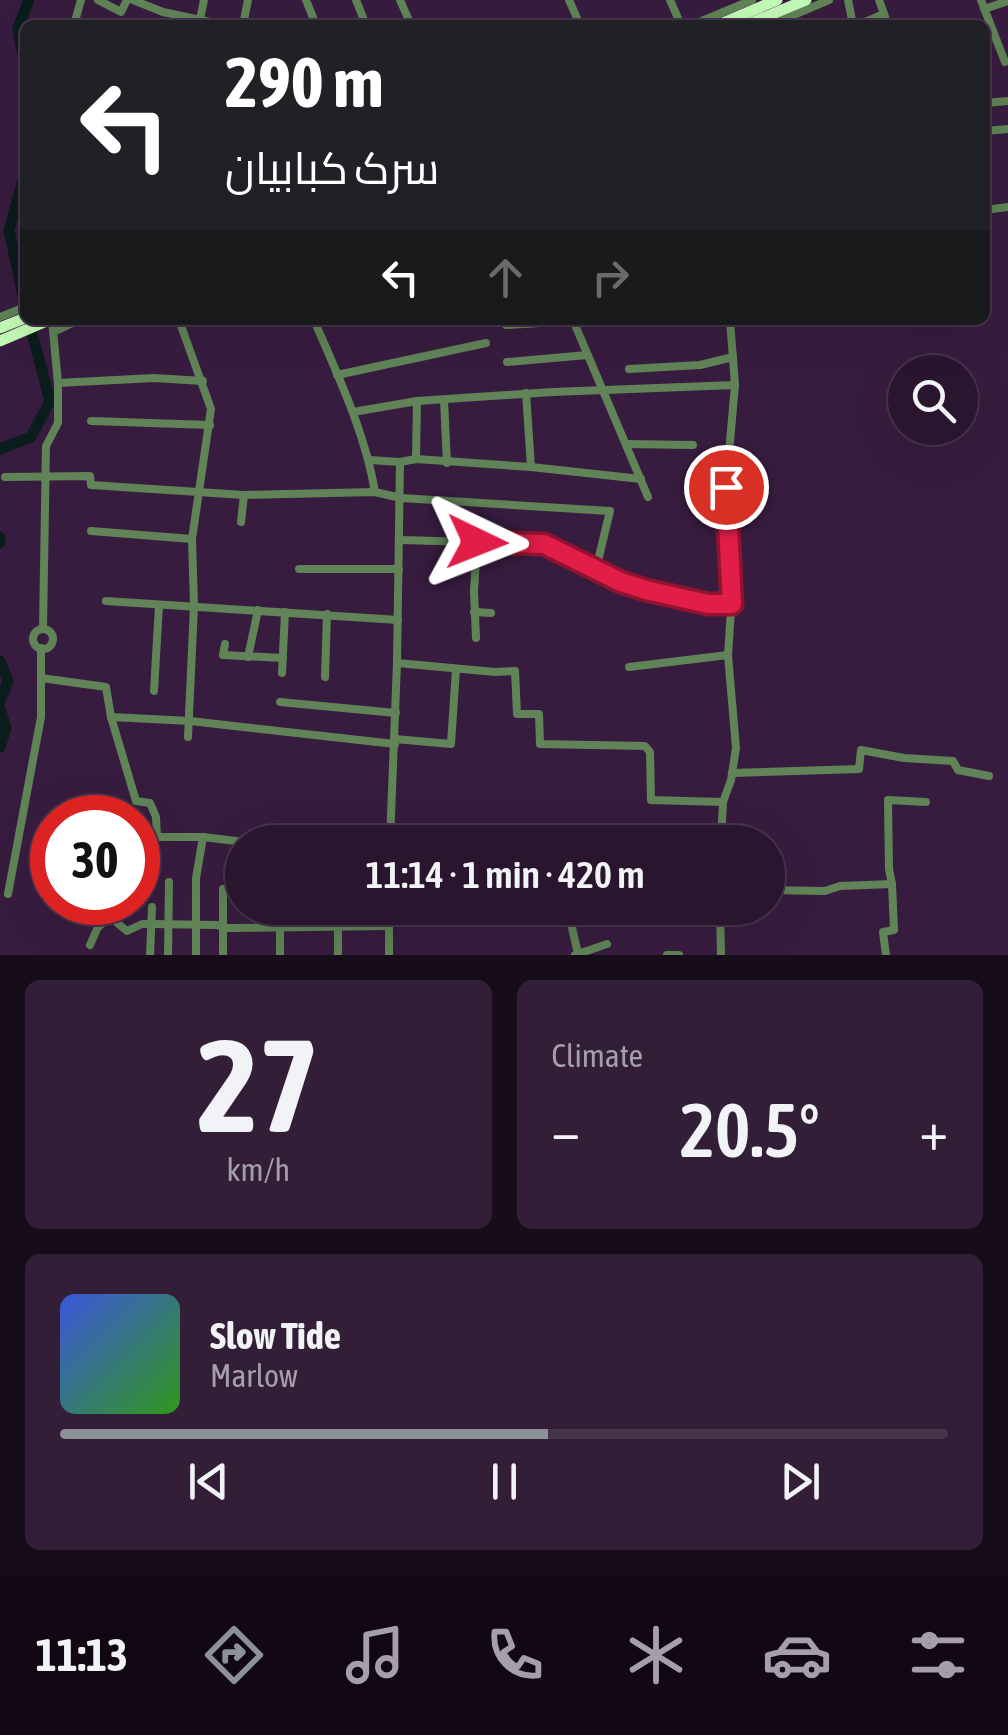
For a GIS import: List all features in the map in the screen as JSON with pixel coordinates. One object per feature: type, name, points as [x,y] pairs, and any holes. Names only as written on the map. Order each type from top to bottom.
[{"type":"highway","points":[[730,20],[777,0]]},
{"type":"highway","points":[[758,20],[806,0]]},
{"type":"highway","points":[[0,328],[18,321]]},
{"type":"highway","points":[[0,341],[18,321]]},
{"type":"street","points":[[98,0],[120,12],[130,0],[200,20],[204,0]]},
{"type":"street","points":[[704,20],[752,0]]},
{"type":"street","points":[[782,20],[829,0]]},
{"type":"street","points":[[879,0],[886,20]]},
{"type":"street","points":[[982,5],[1008,0]]},
{"type":"street","points":[[869,20],[884,14]]},
{"type":"street","points":[[990,25],[1005,62]]},
{"type":"street","points":[[0,318],[18,321]]},
{"type":"street","points":[[44,629],[46,446],[58,423],[58,383],[50,325]]},
{"type":"street","points":[[181,325],[212,410],[192,538],[194,606],[188,737]]},
{"type":"street","points":[[316,325],[370,460],[375,492]]},
{"type":"street","points":[[575,325],[648,497]]},
{"type":"street","points":[[722,825],[736,748],[728,655],[732,604],[726,487],[735,385],[730,325]]},
{"type":"street","points":[[337,375],[486,343]]},
{"type":"street","points":[[507,362],[588,355]]},
{"type":"street","points":[[629,368],[700,365],[733,358]]},
{"type":"street","points":[[58,383],[202,380]]},
{"type":"street","points":[[353,412],[417,401],[526,393],[735,385]]},
{"type":"street","points":[[526,393],[532,468]]},
{"type":"street","points":[[444,400],[447,463]]},
{"type":"street","points":[[416,460],[417,401]]},
{"type":"street","points":[[91,422],[210,425]]},
{"type":"street","points":[[626,444],[693,445]]},
{"type":"street","points":[[370,460],[532,468],[641,479]]},
{"type":"street","points":[[391,825],[400,462]]},
{"type":"street","points":[[4,478],[90,476],[91,485],[200,494],[375,492],[401,498],[610,512],[596,569]]},
{"type":"street","points":[[241,522],[244,495]]},
{"type":"street","points":[[92,531],[192,538]]},
{"type":"street","points":[[400,540],[544,544],[646,590],[708,604],[732,604]]},
{"type":"street","points":[[476,638],[477,542]]},
{"type":"street","points":[[299,569],[399,569]]},
{"type":"street","points":[[106,601],[398,620]]},
{"type":"street","points":[[154,690],[159,605]]},
{"type":"street","points":[[248,657],[258,610]]},
{"type":"street","points":[[282,673],[285,612]]},
{"type":"street","points":[[474,612],[492,613]]},
{"type":"street","points":[[325,677],[327,614]]},
{"type":"street","points":[[44,629],[52,634],[53,640],[50,646],[41,648],[33,639],[37,630],[44,629]]},
{"type":"street","points":[[225,644],[223,655],[283,658]]},
{"type":"street","points":[[8,894],[41,717],[41,648]]},
{"type":"street","points":[[629,667],[728,655]]},
{"type":"street","points":[[397,663],[515,671],[517,714],[540,714],[540,744],[645,746],[650,752],[650,800],[724,802]]},
{"type":"street","points":[[111,717],[451,744],[456,669]]},
{"type":"street","points":[[41,678],[106,687],[136,802],[150,803],[156,817],[157,837],[225,839]]},
{"type":"street","points":[[280,702],[396,712]]},
{"type":"street","points":[[732,773],[860,769],[861,750],[953,761],[958,770],[989,776]]},
{"type":"street","points":[[886,955],[884,932],[894,930],[888,800],[926,802]]},
{"type":"street","points":[[196,955],[196,878],[203,836]]},
{"type":"street","points":[[168,955],[169,882]]},
{"type":"street","points":[[785,890],[825,891],[840,886],[892,884]]},
{"type":"street","points":[[223,889],[223,955]]},
{"type":"street","points":[[90,945],[100,925]]},
{"type":"street","points":[[150,955],[151,925]]},
{"type":"street","points":[[160,925],[389,926],[389,955]]},
{"type":"street","points":[[571,925],[576,955],[607,944]]},
{"type":"street","points":[[720,925],[721,955]]},
{"type":"street","points":[[280,927],[280,955]]},
{"type":"street","points":[[338,927],[338,955]]},
{"type":"street","points":[[667,955],[679,955]]},
{"type":"waterway","points":[[21,20],[29,0]]},
{"type":"waterway","points":[[20,23],[20,39]]},
{"type":"waterway","points":[[20,191],[9,230],[20,282]]},
{"type":"waterway","points":[[0,449],[31,437],[50,401],[30,325]]},
{"type":"waterway","points":[[0,537],[0,543]]},
{"type":"waterway","points":[[0,661],[8,681],[0,701]]},
{"type":"waterway","points":[[0,709],[6,728],[0,747]]},
{"type":"route","points":[[477,542],[544,544],[646,590],[708,604],[732,604],[726,487]]}]
